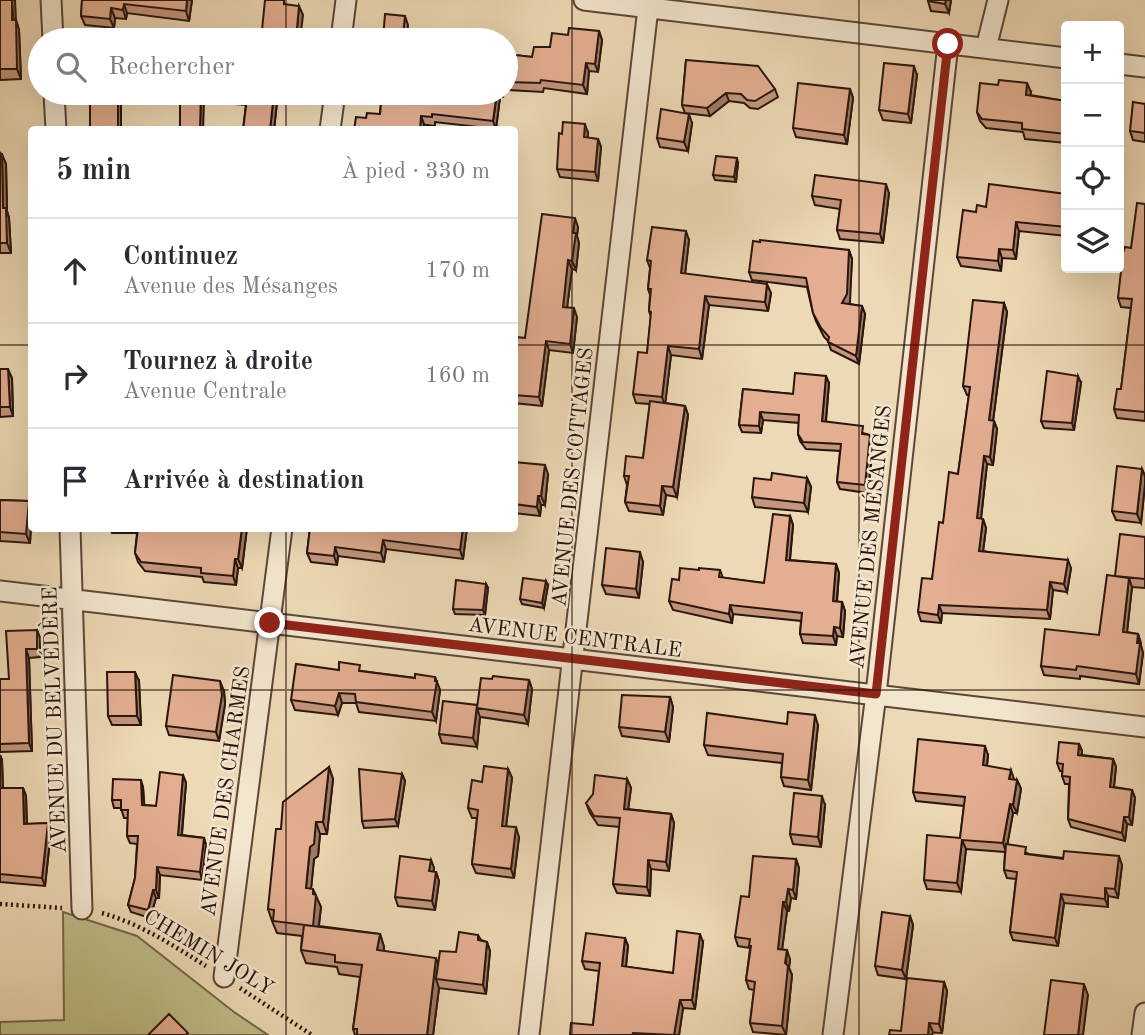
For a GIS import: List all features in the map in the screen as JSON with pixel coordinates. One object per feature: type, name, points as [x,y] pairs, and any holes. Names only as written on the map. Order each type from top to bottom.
[{"type":"street","points":[[51,0],[52,28]]},
{"type":"street","points":[[342,28],[346,0]]},
{"type":"street","points":[[584,0],[1061,57]]},
{"type":"street","points":[[986,48],[998,0]]},
{"type":"street","name":"AVENUE DES COTTAGES","points":[[529,1035],[648,8]]},
{"type":"street","name":"AVENUE DES MÉSANGES","points":[[833,1035],[876,694],[948,44]]},
{"type":"street","points":[[1124,65],[1145,67]]},
{"type":"street","points":[[55,105],[56,126]]},
{"type":"street","points":[[331,126],[334,105]]},
{"type":"street","name":"AVENUE DU BELVÉDÈRE","points":[[70,532],[82,909]]},
{"type":"street","name":"AVENUE DES CHARMES","points":[[224,976],[281,532]]},
{"type":"street","name":"AVENUE CENTRALE","points":[[0,591],[1145,727]]},
{"type":"street","points":[[1142,1035],[1145,1013]]},
{"type":"path","name":"CHEMIN JOLY","points":[[0,904],[82,909],[123,919],[151,932],[224,976],[312,1035]]},
{"type":"shaded area","points":[[63,912],[137,936],[234,1012],[268,1035],[0,1035],[0,1022],[64,1020]]},
{"type":"building","points":[[0,0],[12,0],[12,20],[16,20],[17,69],[0,69]]},
{"type":"building","points":[[82,0],[187,0],[186,11],[124,4],[123,10],[111,8],[110,19],[81,16]]},
{"type":"building","points":[[265,0],[284,0],[284,4],[299,6],[297,28],[262,28]]},
{"type":"building","points":[[928,0],[946,0],[945,4]]},
{"type":"building","points":[[385,14],[405,16],[404,28],[384,28]]},
{"type":"building","points":[[569,28],[599,31],[595,64],[586,63],[583,85],[541,80],[540,83],[518,82],[518,55],[532,57],[534,47],[550,47],[552,33],[568,35]]},
{"type":"building","points":[[686,60],[758,66],[775,89],[755,101],[747,100],[741,94],[726,93],[707,108],[682,105]]},
{"type":"building","points":[[884,63],[914,66],[908,114],[879,110]]},
{"type":"building","points":[[999,80],[1027,83],[1026,95],[1061,100],[1061,134],[1022,129],[1022,123],[982,119],[977,112],[980,83],[998,85]]},
{"type":"building","points":[[798,83],[850,89],[844,135],[793,128]]},
{"type":"building","points":[[1133,102],[1145,104],[1145,133],[1130,131]]},
{"type":"building","points":[[90,105],[118,105],[118,126],[90,126]]},
{"type":"building","points":[[180,105],[201,105],[200,126],[180,126]]},
{"type":"building","points":[[246,105],[273,105],[270,126],[244,126]]},
{"type":"building","points":[[381,105],[495,105],[493,121],[432,114],[432,117],[421,116],[420,126],[355,126],[356,117],[366,118],[367,113],[380,114]]},
{"type":"building","points":[[661,109],[689,114],[684,142],[657,138]]},
{"type":"building","points":[[563,122],[585,124],[584,137],[598,139],[595,172],[557,169],[559,133],[562,134]]},
{"type":"building","points":[[2,154],[7,243],[0,243]]},
{"type":"building","points":[[716,156],[737,158],[734,177],[713,175]]},
{"type":"building","points":[[815,175],[886,184],[880,234],[837,230],[841,200],[812,196]]},
{"type":"building","points":[[989,184],[1061,193],[1061,226],[1016,222],[1013,250],[999,249],[998,261],[957,257],[963,210],[976,212],[977,205],[986,207]]},
{"type":"building","points":[[1137,203],[1145,204],[1145,412],[1114,409],[1117,389],[1121,389],[1132,299],[1118,298],[1121,273],[1124,273],[1124,250],[1125,247],[1131,248]]},
{"type":"building","points":[[542,214],[575,218],[573,233],[576,233],[572,261],[568,260],[563,307],[574,308],[570,344],[546,341],[539,397],[518,395],[518,337],[525,338]]},
{"type":"building","points":[[652,227],[686,231],[681,273],[767,284],[765,302],[705,296],[699,349],[668,346],[662,397],[633,394],[638,352],[647,353],[651,312],[651,289],[648,289],[651,261],[647,260]]},
{"type":"building","points":[[753,241],[849,250],[847,294],[842,303],[862,306],[856,356],[828,342],[829,337],[813,313],[806,278],[749,272]]},
{"type":"building","points":[[973,300],[1004,303],[989,420],[994,421],[990,457],[984,456],[977,518],[983,519],[979,551],[1068,560],[1064,584],[1050,582],[1047,610],[939,605],[938,615],[918,612],[922,578],[932,579],[949,472],[958,474],[970,387],[963,386]]},
{"type":"building","points":[[0,369],[8,369],[10,407],[0,407]]},
{"type":"building","points":[[1047,371],[1078,376],[1072,423],[1041,421]]},
{"type":"building","points":[[795,373],[826,376],[822,421],[863,426],[862,434],[870,435],[865,485],[837,482],[841,444],[803,442],[798,434],[799,415],[760,412],[759,426],[739,425],[743,389],[793,394]]},
{"type":"building","points":[[650,401],[685,406],[673,487],[662,486],[660,506],[625,502],[629,476],[624,476],[626,456],[643,458]]},
{"type":"building","points":[[518,462],[545,465],[537,507],[518,505]]},
{"type":"building","points":[[1117,466],[1142,469],[1137,514],[1112,511]]},
{"type":"building","points":[[772,473],[807,478],[804,503],[752,497],[754,478],[771,480]]},
{"type":"building","points":[[0,500],[28,501],[26,534],[0,532]]},
{"type":"building","points":[[773,514],[790,516],[786,560],[836,564],[833,601],[842,602],[840,628],[834,627],[833,636],[800,634],[802,613],[730,605],[729,614],[669,601],[672,579],[679,580],[680,568],[720,570],[719,577],[764,583]]},
{"type":"building","points":[[138,532],[241,532],[233,576],[201,573],[201,568],[141,562],[135,553]]},
{"type":"building","points":[[310,532],[462,532],[460,550],[383,540],[381,553],[335,547],[334,556],[307,553]]},
{"type":"building","points":[[1120,534],[1145,537],[1145,579],[1115,576]]},
{"type":"building","points":[[606,548],[640,552],[636,589],[602,585]]},
{"type":"building","points":[[1107,575],[1129,578],[1123,632],[1138,634],[1137,643],[1140,643],[1136,674],[1077,666],[1076,670],[1041,666],[1045,629],[1099,635]]},
{"type":"building","points":[[523,578],[546,581],[542,603],[520,599]]},
{"type":"building","points":[[456,580],[486,584],[483,610],[453,609]]},
{"type":"building","points":[[37,630],[37,649],[26,649],[29,743],[0,744],[0,679],[9,679],[6,631]]},
{"type":"building","points":[[339,662],[360,665],[359,671],[415,678],[415,674],[435,677],[437,681],[432,712],[356,702],[355,694],[339,693],[335,706],[291,700],[296,664],[339,670]]},
{"type":"building","points":[[107,672],[135,672],[137,716],[108,716]]},
{"type":"building","points":[[173,675],[220,681],[222,695],[216,732],[166,726]]},
{"type":"building","points":[[493,676],[529,680],[524,715],[477,708],[481,678],[492,679]]},
{"type":"building","points":[[622,695],[670,697],[665,732],[619,727]]},
{"type":"building","points":[[443,701],[477,705],[473,738],[439,734]]},
{"type":"building","points":[[788,712],[815,715],[808,780],[781,777],[783,754],[704,745],[707,713],[787,724]]},
{"type":"building","points":[[918,739],[985,746],[983,765],[1011,770],[1009,779],[1017,780],[1003,843],[962,840],[957,883],[924,880],[927,835],[960,838],[965,797],[913,792]]},
{"type":"building","points":[[1059,742],[1079,744],[1078,755],[1113,759],[1110,787],[1132,790],[1129,817],[1124,817],[1122,833],[1068,819],[1070,777],[1062,776],[1063,764],[1057,763]]},
{"type":"building","points":[[484,766],[508,769],[502,826],[516,827],[511,869],[472,864],[478,810],[468,808],[472,780],[482,782]]},
{"type":"building","points":[[329,767],[323,822],[316,822],[314,844],[310,847],[306,888],[313,889],[313,894],[316,895],[313,926],[273,921],[274,910],[268,909],[276,829],[281,829],[283,802]]},
{"type":"building","points":[[359,769],[402,774],[395,819],[362,821]]},
{"type":"building","points":[[160,772],[183,775],[178,835],[204,838],[200,872],[157,867],[156,890],[153,890],[148,910],[128,905],[135,878],[138,836],[127,836],[128,810],[121,810],[121,800],[112,800],[113,779],[141,780],[142,805],[156,806]]},
{"type":"building","points":[[595,775],[627,779],[624,809],[671,814],[666,862],[648,860],[647,887],[613,884],[620,818],[594,816],[586,803],[593,794]]},
{"type":"building","points":[[0,788],[23,788],[24,824],[48,823],[42,878],[0,874]]},
{"type":"building","points":[[794,793],[822,796],[818,837],[790,834]]},
{"type":"building","points":[[1006,844],[1026,847],[1025,854],[1063,859],[1064,851],[1119,856],[1115,889],[1105,888],[1105,899],[1061,894],[1055,938],[1010,932],[1017,872],[1004,870]]},
{"type":"building","points":[[400,856],[431,860],[429,871],[436,872],[432,901],[395,897]]},
{"type":"building","points":[[753,856],[796,859],[793,890],[788,889],[786,902],[783,902],[778,949],[787,950],[785,963],[788,966],[782,1026],[750,1023],[755,982],[746,980],[750,939],[735,937],[741,896],[749,897]]},
{"type":"building","points":[[882,912],[910,916],[902,970],[875,966]]},
{"type":"building","points":[[304,925],[380,934],[377,950],[436,958],[427,1035],[357,1035],[357,1029],[353,1029],[362,965],[335,962],[335,955],[301,950]]},
{"type":"building","points":[[677,931],[700,934],[692,1000],[680,1000],[674,1035],[570,1035],[571,1023],[593,1025],[600,963],[582,961],[586,933],[625,938],[622,966],[673,973]]},
{"type":"building","points":[[459,932],[478,935],[478,940],[487,942],[483,985],[436,979],[440,951],[456,952]]},
{"type":"building","points":[[907,978],[944,982],[939,1024],[929,1023],[928,1035],[889,1035],[890,1030],[901,1031]]},
{"type":"building","points":[[1051,980],[1084,984],[1078,1035],[1044,1035]]},
{"type":"building","points":[[169,1014],[188,1033],[148,1035]]},
{"type":"route","points":[[270,623],[876,694],[948,44]]}]
